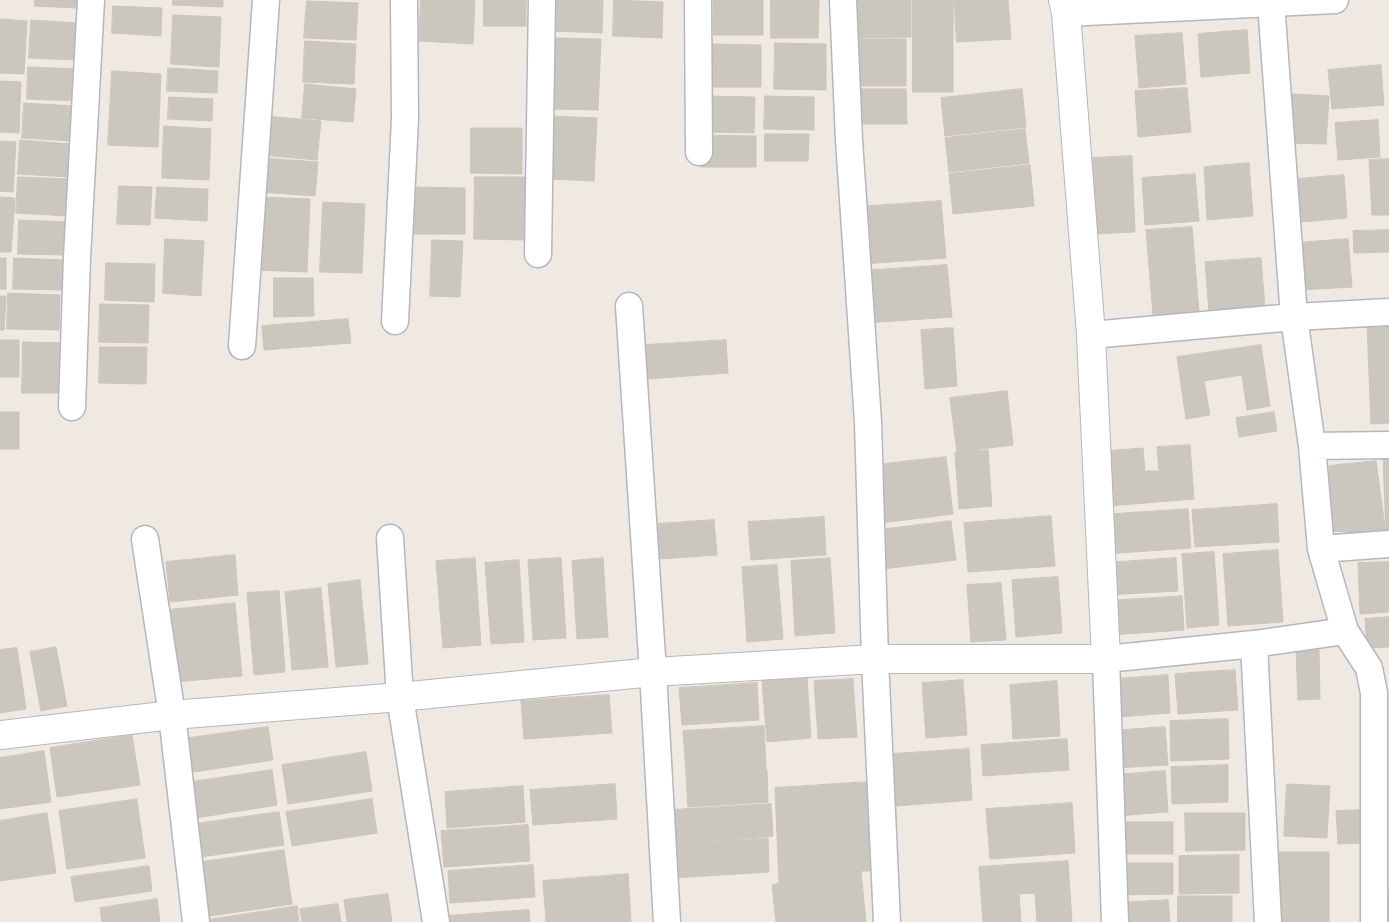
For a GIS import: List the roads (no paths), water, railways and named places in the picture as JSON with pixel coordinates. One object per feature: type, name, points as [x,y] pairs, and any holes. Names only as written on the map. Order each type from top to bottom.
[{"type":"street","points":[[72,407],[77,258],[91,0]]},
{"type":"street","points":[[242,346],[266,0]]},
{"type":"street","points":[[395,321],[405,119],[404,0]]},
{"type":"street","points":[[538,254],[542,0]]},
{"type":"street","points":[[698,0],[698,152]]},
{"type":"street","points":[[843,0],[849,140],[868,422],[875,660],[887,922]]},
{"type":"street","points":[[1115,922],[1106,659],[1091,335],[1065,7],[1335,0]]},
{"type":"street","points":[[1271,3],[1294,317],[1312,446],[1321,549],[1345,631],[1369,668],[1374,692],[1382,812],[1374,922]]},
{"type":"street","points":[[629,306],[667,922]]},
{"type":"street","points":[[1091,335],[1294,317],[1389,312]]},
{"type":"street","points":[[1312,446],[1389,445]]},
{"type":"street","points":[[390,538],[400,697],[436,922]]},
{"type":"street","points":[[145,539],[172,715],[196,922]]},
{"type":"street","points":[[1321,549],[1389,544]]},
{"type":"street","points":[[0,735],[172,715],[400,697],[653,672],[875,660],[1106,659],[1254,644],[1345,631]]},
{"type":"street","points":[[1254,644],[1268,922]]}]
